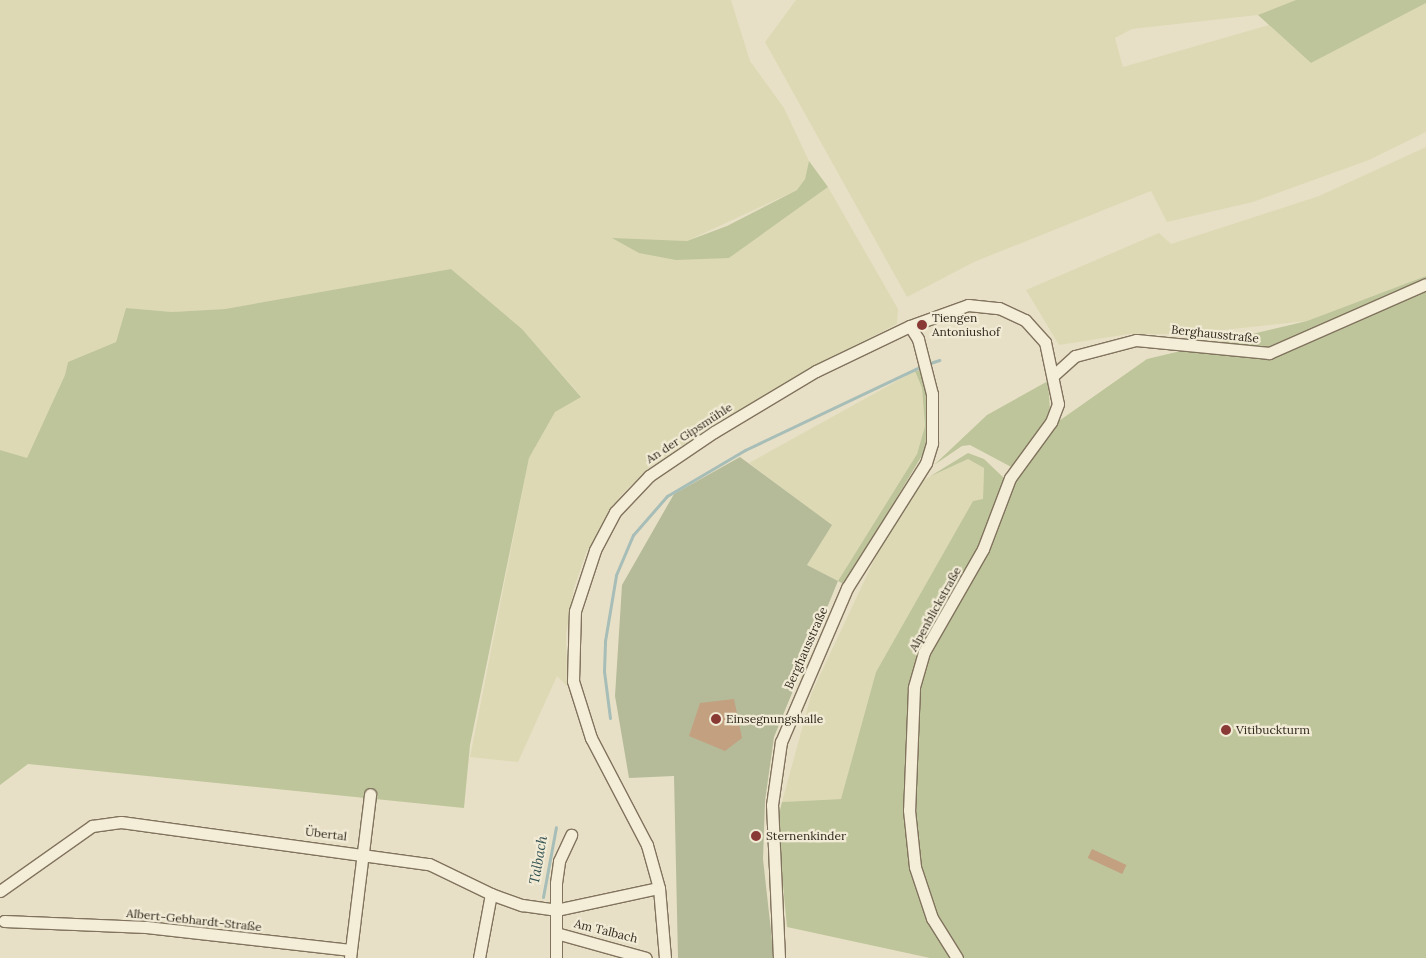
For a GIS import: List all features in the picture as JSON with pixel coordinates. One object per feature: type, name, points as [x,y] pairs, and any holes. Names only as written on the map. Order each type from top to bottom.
[{"type":"street","name":"Berghausstraße","points":[[1055,374],[1075,356],[1136,340],[1269,353],[1426,284]]},
{"type":"street","name":"An der Gipsmühle","points":[[665,958],[659,888],[647,845],[591,738],[572,682],[575,611],[595,550],[615,512],[649,476],[816,371],[910,326],[968,305],[1011,312],[1025,320],[1045,342],[1055,374]]},
{"type":"street","name":"Berghausstraße","points":[[779,958],[772,805],[781,742],[848,588],[926,463],[935,414],[923,358],[910,326]]},
{"type":"street","name":"Alpenblickstraße","points":[[957,958],[932,918],[915,867],[908,810],[914,688],[924,652],[983,549],[1010,478],[1051,422],[1058,404],[1055,374]]},
{"type":"street","name":"Albert-Gebhardt-Straße","points":[[4,921],[146,927],[351,954],[360,852],[370,794]]},
{"type":"street","name":"Übertal","points":[[0,891],[92,826],[121,822],[360,852],[429,864],[491,894],[522,905],[556,910],[659,888]]},
{"type":"street","name":"Am Talbach","points":[[556,958],[559,861],[570,835]]},
{"type":"street","points":[[479,958],[491,894]]},
{"type":"street","name":"Am Talbach","points":[[556,933],[646,958]]},
{"type":"shaded area","points":[[0,0],[731,0],[750,61],[784,108],[809,161],[805,179],[797,190],[687,241],[614,239],[729,258],[828,187],[898,309],[897,324],[814,366],[710,427],[650,467],[621,495],[586,553],[574,588],[566,634],[567,686],[557,676],[518,762],[470,757],[529,458],[555,412],[581,396],[522,329],[451,269],[225,309],[172,312],[126,308],[116,342],[68,362],[65,375],[27,459],[0,450]]},
{"type":"shaded area","points":[[796,0],[1296,0],[1258,15],[1132,29],[1115,38],[1123,67],[1269,25],[1311,63],[1426,3],[1426,132],[1369,160],[1253,202],[1167,222],[1151,191],[974,262],[907,297],[765,42]]},
{"type":"shaded area","points":[[1426,147],[1426,276],[1307,321],[1186,334],[1129,334],[1059,345],[1026,290],[1159,233],[1171,244],[1319,196]]},
{"type":"shaded area","points":[[915,371],[922,388],[925,426],[917,454],[838,581],[807,565],[831,525],[749,463]]},
{"type":"shaded area","points":[[968,459],[984,468],[983,500],[973,501],[876,672],[841,799],[782,802],[812,692],[901,503],[912,485]]},
{"type":"green space","points":[[1296,0],[1426,0],[1426,3],[1311,63],[1258,15]]},
{"type":"green space","points":[[809,161],[828,187],[729,258],[676,260],[639,253],[612,238],[687,241],[727,226],[797,190],[805,179]]},
{"type":"green space","points":[[451,269],[522,329],[581,397],[555,412],[529,458],[470,745],[464,808],[28,764],[0,785],[0,450],[27,458],[65,375],[68,362],[116,342],[126,308],[172,312],[225,309]]},
{"type":"green space","points":[[1426,276],[1426,958],[930,958],[787,927],[777,822],[782,802],[841,799],[876,672],[973,501],[983,499],[984,468],[968,459],[929,477],[968,453],[984,459],[1005,479],[1015,469],[970,445],[962,446],[934,465],[987,415],[1048,381],[1050,410],[1056,423],[1147,359],[1307,321]]},
{"type":"green space","points":[[923,370],[929,396],[927,447],[845,585],[838,581],[917,454],[925,426],[922,388],[915,371]]},
{"type":"green space","points":[[740,457],[832,525],[807,565],[838,581],[774,737],[765,801],[763,859],[774,958],[678,958],[674,776],[629,778],[615,696],[622,585],[674,494]]},
{"type":"building","name":"Einsegnungshalle","points":[[734,699],[742,738],[725,751],[689,736],[700,703]]},
{"type":"building","points":[[1092,849],[1126,865],[1122,874],[1088,858]]},
{"type":"waterway","points":[[927,364],[939,360]]},
{"type":"waterway","points":[[610,718],[604,671],[605,641],[616,575],[633,535],[667,496],[745,450],[922,366]]},
{"type":"waterway","name":"Talbach","points":[[543,897],[556,827]]},
{"type":"place","name":"Tiengen Antoniushof","points":[[922,325]]},
{"type":"place","name":"Einsegnungshalle","points":[[716,719]]},
{"type":"place","name":"Vitibuckturm","points":[[1226,730]]},
{"type":"place","name":"Sternenkinder","points":[[756,836]]}]
